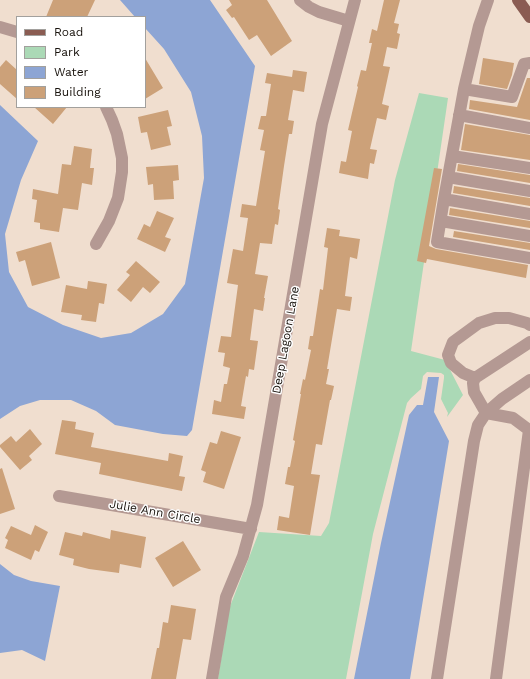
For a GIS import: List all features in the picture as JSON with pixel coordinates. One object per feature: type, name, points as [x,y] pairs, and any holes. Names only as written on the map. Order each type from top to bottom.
[{"type":"main road","points":[[518,0],[530,17]]},
{"type":"street","points":[[300,0],[319,12],[349,21]]},
{"type":"street","name":"Deep Lagoon Lane","points":[[212,679],[226,597],[243,556],[257,505],[322,124],[355,0]]},
{"type":"street","points":[[488,0],[479,26],[464,89],[437,242],[530,258]]},
{"type":"street","points":[[0,27],[16,32]]},
{"type":"street","points":[[464,89],[512,97],[524,64],[530,63]]},
{"type":"street","points":[[96,244],[110,221],[118,198],[122,172],[122,158],[117,134],[106,108]]},
{"type":"street","points":[[460,115],[530,128]]},
{"type":"street","points":[[452,156],[530,168]]},
{"type":"street","points":[[448,178],[530,191]]},
{"type":"street","points":[[444,199],[530,214]]},
{"type":"street","points":[[441,221],[530,236]]},
{"type":"street","points":[[475,378],[463,373],[451,363],[448,355],[453,342],[479,323],[495,318],[509,318],[530,325]]},
{"type":"street","points":[[496,679],[529,430],[513,418],[486,413],[474,392],[473,383],[475,378],[530,342]]},
{"type":"street","points":[[437,679],[474,441],[478,425],[486,413],[502,399],[530,380]]},
{"type":"street","name":"Julie Ann Circle","points":[[59,496],[251,529]]},
{"type":"green space","points":[[419,93],[448,98],[411,351],[445,360],[463,395],[447,417],[448,413],[441,399],[444,375],[441,373],[427,372],[423,376],[421,389],[407,403],[373,534],[346,679],[218,679],[229,609],[259,532],[321,536],[329,523],[395,180]]},
{"type":"water","points":[[120,0],[210,0],[255,66],[192,430],[187,436],[163,434],[115,425],[96,411],[71,400],[40,400],[20,406],[0,419],[0,105],[38,141],[21,180],[5,234],[9,272],[28,307],[63,325],[101,338],[131,333],[163,314],[185,284],[204,178],[202,136],[191,92],[164,49],[146,29],[146,16],[134,16]]},
{"type":"water","points":[[428,377],[439,377],[434,412],[449,441],[410,679],[354,679],[381,543],[409,415],[417,405],[423,405]]},
{"type":"water","points":[[0,564],[14,575],[31,581],[60,586],[45,661],[22,650],[0,653]]},
{"type":"building","points":[[53,0],[95,0],[87,16],[46,16]]},
{"type":"building","points":[[229,0],[267,0],[292,41],[271,56],[257,35],[249,40],[234,17],[232,18],[226,10],[232,5]]},
{"type":"building","points":[[384,0],[400,0],[394,23],[399,24],[397,33],[400,34],[397,49],[387,47],[383,66],[390,67],[382,104],[389,106],[386,120],[377,118],[370,149],[377,150],[374,164],[370,163],[368,179],[339,173],[341,161],[346,162],[352,131],[348,130],[361,70],[366,71],[372,43],[369,43],[372,29],[377,31]]},
{"type":"building","points":[[483,58],[514,63],[507,89],[479,84]]},
{"type":"building","points":[[6,60],[16,69],[16,98],[0,84],[0,67]]},
{"type":"building","points":[[146,60],[163,88],[146,98]]},
{"type":"building","points":[[293,70],[307,72],[304,92],[293,90],[288,120],[294,121],[292,134],[289,134],[284,166],[278,209],[280,210],[278,225],[275,224],[272,244],[260,243],[255,274],[268,276],[263,311],[254,309],[250,340],[258,341],[254,370],[249,369],[248,377],[246,376],[241,406],[246,407],[244,419],[212,414],[214,400],[221,402],[224,384],[227,384],[230,368],[223,366],[225,353],[218,352],[221,336],[231,337],[238,285],[227,283],[233,249],[243,251],[248,218],[240,217],[242,204],[256,206],[265,151],[260,150],[264,130],[258,129],[261,116],[266,116],[271,84],[265,83],[267,73],[292,77]]},
{"type":"building","points":[[527,78],[530,78],[530,120],[469,109],[470,100],[517,107]]},
{"type":"building","points":[[35,108],[66,108],[53,124]]},
{"type":"building","points":[[168,110],[172,126],[167,127],[171,145],[151,150],[147,132],[141,133],[138,117]]},
{"type":"building","points":[[465,124],[530,135],[530,160],[461,150]]},
{"type":"building","points":[[74,146],[92,149],[90,168],[94,168],[92,185],[82,183],[78,210],[63,208],[59,232],[40,229],[40,223],[34,222],[37,200],[32,199],[33,189],[58,194],[62,164],[71,165]]},
{"type":"building","points":[[458,164],[530,175],[530,183],[457,171]]},
{"type":"building","points":[[178,165],[179,180],[173,181],[174,199],[154,200],[153,184],[148,185],[146,167]]},
{"type":"building","points":[[434,168],[442,169],[429,246],[436,249],[528,265],[526,278],[427,259],[426,263],[417,261]]},
{"type":"building","points":[[454,186],[530,198],[530,206],[453,193]]},
{"type":"building","points":[[450,208],[530,221],[530,228],[449,215]]},
{"type":"building","points":[[157,211],[174,218],[165,237],[171,239],[165,252],[137,239],[144,224],[150,227]]},
{"type":"building","points":[[327,228],[340,230],[339,236],[360,239],[357,259],[350,257],[345,296],[352,297],[350,311],[337,309],[326,384],[334,386],[322,445],[316,444],[311,474],[320,475],[310,535],[277,530],[279,516],[289,518],[294,486],[285,484],[295,441],[293,440],[300,394],[303,379],[305,380],[311,350],[308,349],[310,336],[313,336],[320,289],[323,290],[328,248],[324,247]]},
{"type":"building","points":[[454,231],[530,243],[530,250],[453,237]]},
{"type":"building","points":[[51,242],[60,278],[32,286],[25,260],[19,262],[16,252]]},
{"type":"building","points":[[136,261],[160,282],[150,293],[143,287],[131,302],[117,290],[130,275],[126,272]]},
{"type":"building","points":[[88,281],[107,284],[104,304],[99,303],[96,322],[81,320],[82,315],[61,312],[66,285],[87,289]]},
{"type":"building","points":[[62,420],[76,422],[75,429],[94,433],[91,447],[168,461],[169,453],[183,456],[179,476],[185,477],[182,491],[99,474],[101,463],[55,454]]},
{"type":"building","points":[[30,429],[42,444],[29,456],[32,460],[20,470],[0,447],[0,445],[11,436],[16,442]]},
{"type":"building","points":[[221,431],[241,437],[224,489],[203,482],[206,472],[201,470],[210,442],[217,444]]},
{"type":"building","points":[[2,468],[15,509],[0,514],[0,469]]},
{"type":"building","points":[[35,525],[48,532],[39,552],[35,550],[31,560],[5,548],[8,540],[5,538],[11,526],[31,535]]},
{"type":"building","points":[[111,530],[146,537],[141,568],[120,564],[119,573],[89,569],[73,565],[74,559],[59,555],[65,532],[82,536],[83,532],[110,539]]},
{"type":"building","points":[[183,541],[201,570],[173,587],[155,558]]},
{"type":"building","points":[[171,605],[196,609],[191,640],[183,639],[176,679],[151,679],[157,648],[159,648],[163,622],[168,623]]}]
